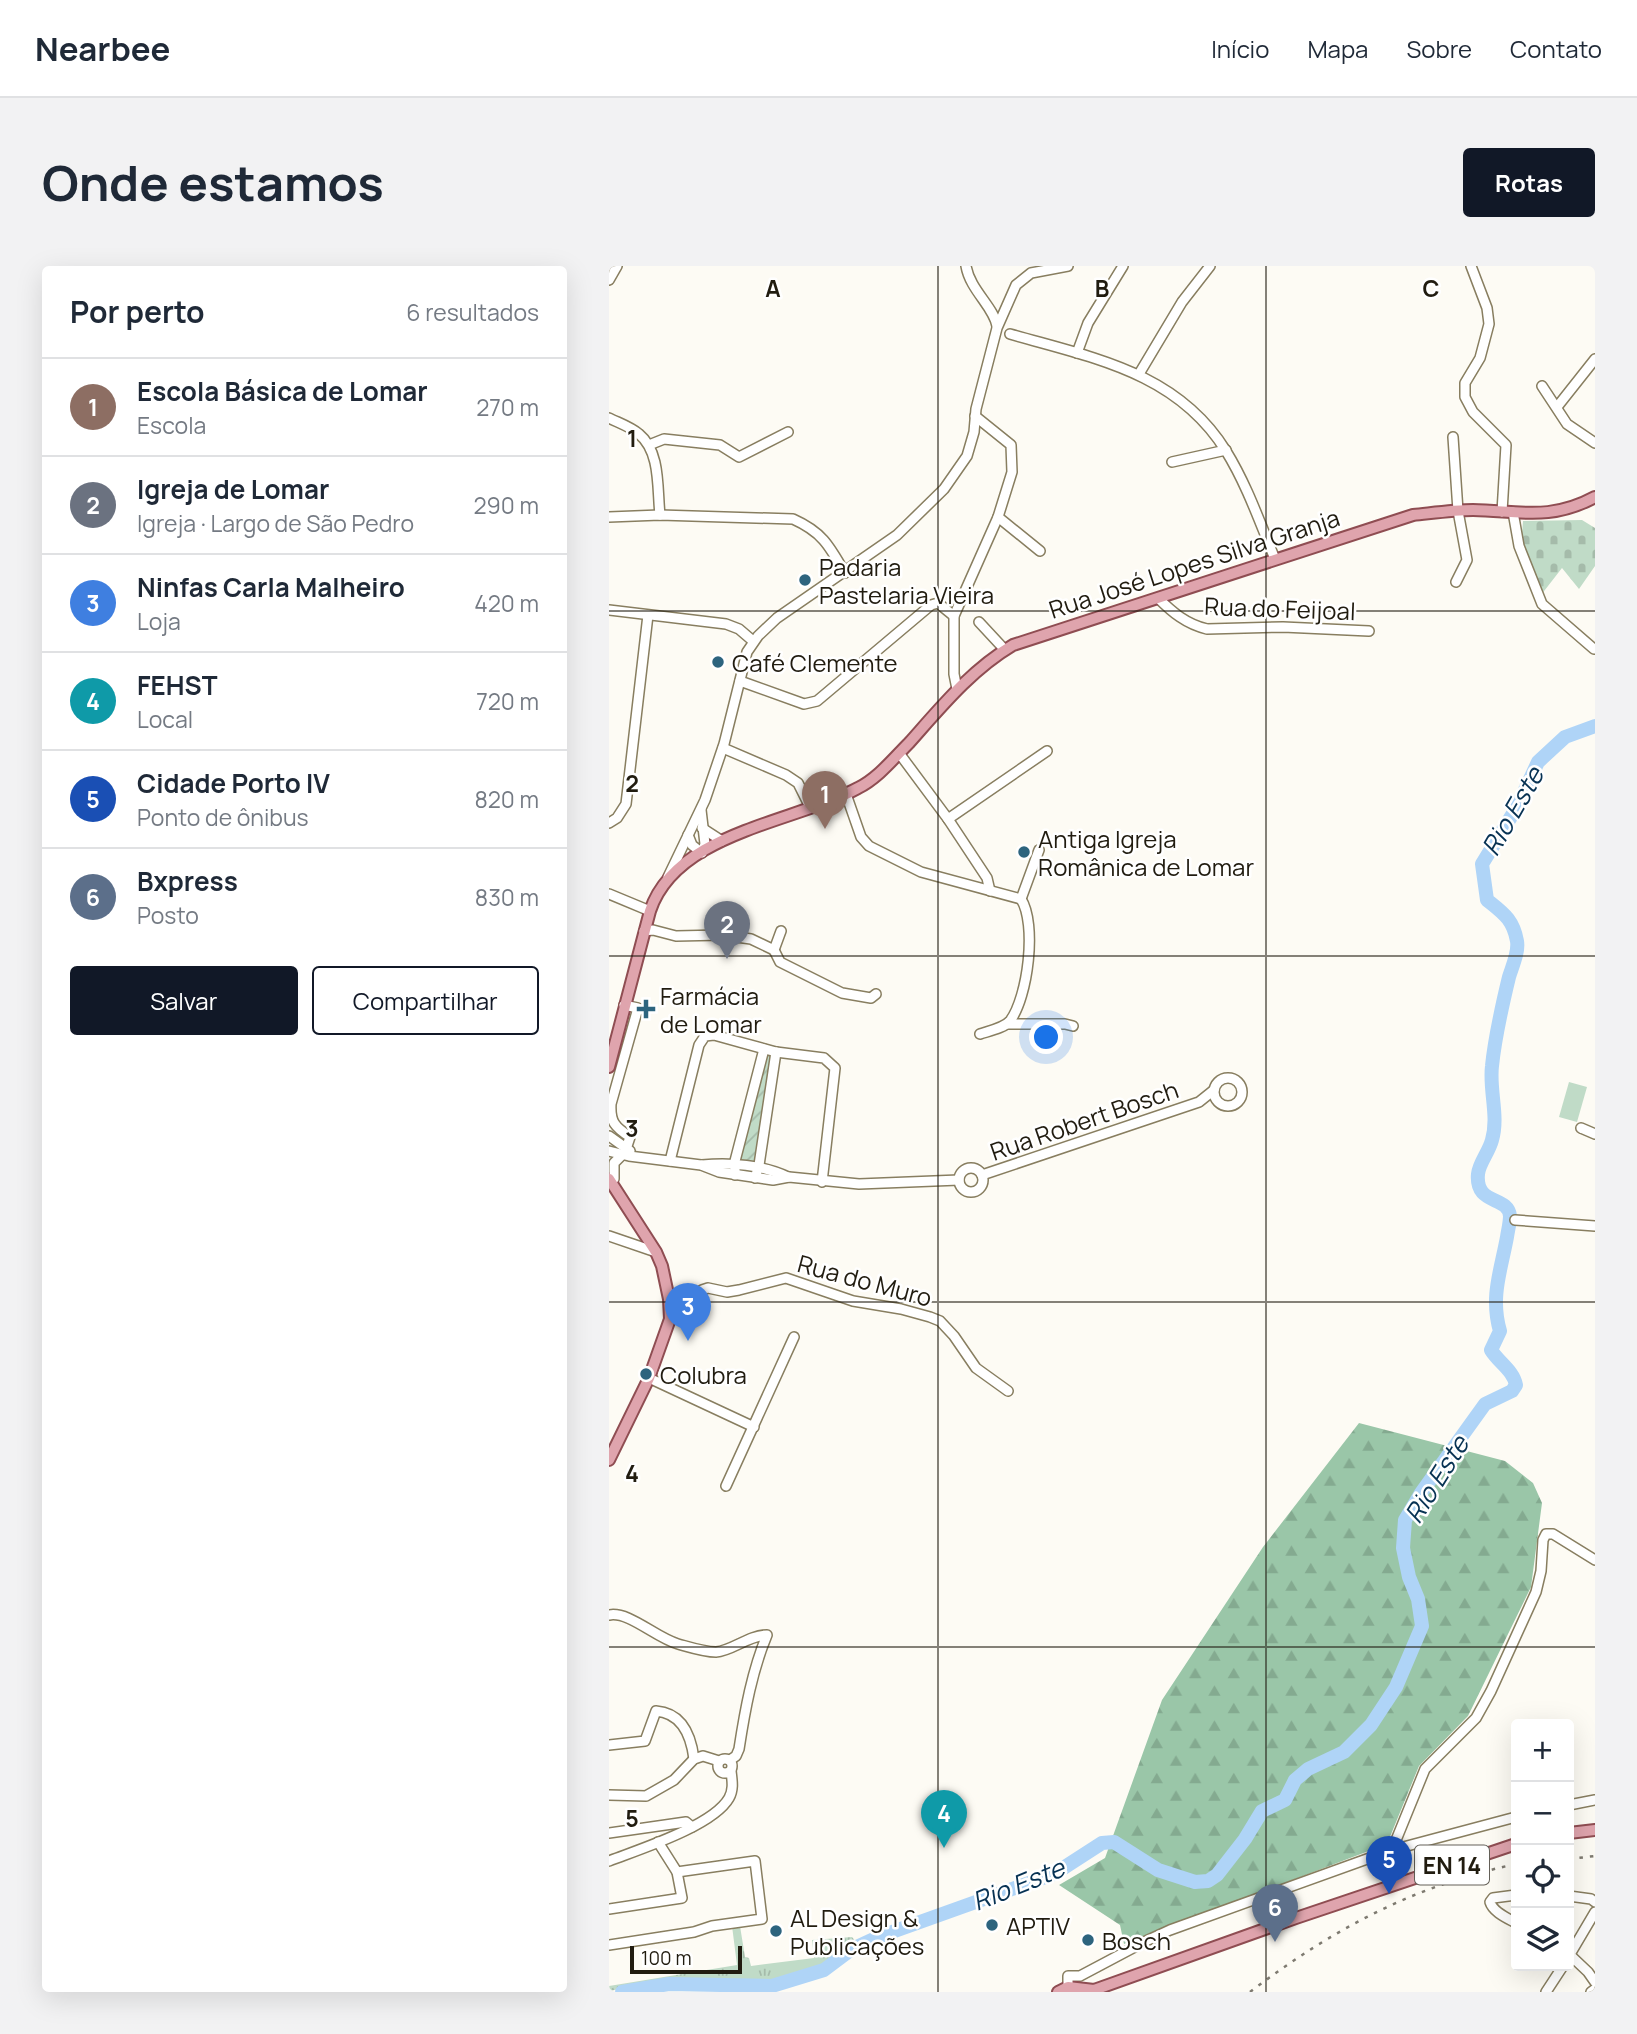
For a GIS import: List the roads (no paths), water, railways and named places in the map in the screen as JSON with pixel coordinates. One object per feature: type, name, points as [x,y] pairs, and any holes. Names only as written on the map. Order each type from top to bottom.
[{"type":"main road","name":"Rua José Lopes Silva Granja","points":[[668,877],[722,841],[859,788],[883,770],[957,689],[990,659],[1024,641],[1402,518],[1458,510],[1559,512],[1595,497]]},
{"type":"main road","points":[[609,1067],[650,911],[655,895],[668,877]]},
{"type":"main road","points":[[609,1460],[649,1378],[670,1319],[666,1279],[656,1252],[611,1176]]},
{"type":"main road","points":[[1574,1832],[1595,1830]]},
{"type":"main road","name":"EN 14","points":[[1069,1987],[1093,1991],[1257,1931],[1511,1845]]},
{"type":"street","points":[[609,280],[617,266]]},
{"type":"street","points":[[966,266],[976,292],[996,318],[997,328]]},
{"type":"street","points":[[668,877],[701,808],[723,748],[747,652],[753,641],[777,618],[897,535],[944,489],[967,456],[997,328],[1016,285],[1031,273],[1068,266]]},
{"type":"street","points":[[1077,354],[1088,323],[1123,266]]},
{"type":"street","points":[[1139,374],[1182,302],[1210,266]]},
{"type":"street","points":[[1471,266],[1487,308],[1489,324],[1480,358],[1465,383],[1465,397],[1473,412],[1506,445],[1507,512],[1542,604],[1594,649]]},
{"type":"street","points":[[1010,334],[1139,374],[1185,402],[1226,450],[1275,559]]},
{"type":"street","points":[[1557,407],[1595,359]]},
{"type":"street","points":[[1542,386],[1567,424],[1595,443]]},
{"type":"street","points":[[957,689],[954,674],[954,616],[998,517],[1012,472],[1011,445],[975,416]]},
{"type":"street","points":[[609,418],[638,434],[649,445],[655,462],[660,515]]},
{"type":"street","points":[[649,445],[664,439],[720,445],[739,457],[788,432]]},
{"type":"street","points":[[1453,437],[1458,510],[1467,560],[1456,582]]},
{"type":"street","points":[[1173,462],[1226,450]]},
{"type":"street","points":[[609,517],[660,515],[793,519],[809,526],[827,540],[845,573]]},
{"type":"street","points":[[998,517],[1039,551]]},
{"type":"street","name":"Rua do Feijoal","points":[[1158,598],[1176,615],[1196,627],[1207,629],[1283,627],[1369,631]]},
{"type":"street","points":[[740,681],[803,704],[817,701],[931,606],[938,603],[954,616]]},
{"type":"street","points":[[609,610],[726,624],[739,629],[753,641]]},
{"type":"street","points":[[609,823],[617,818],[626,804],[648,615]]},
{"type":"street","points":[[979,622],[1005,650]]},
{"type":"street","points":[[723,748],[786,775],[798,783],[810,807]]},
{"type":"street","points":[[948,818],[1047,751]]},
{"type":"street","points":[[899,753],[948,818],[987,878],[991,891]]},
{"type":"street","points":[[846,794],[861,837],[869,846],[921,872],[1020,898]]},
{"type":"street","points":[[688,835],[692,845],[702,853],[705,844],[701,808]]},
{"type":"street","points":[[702,828],[722,841]]},
{"type":"street","points":[[1008,1024],[1020,1004],[1026,982],[1027,915],[1020,898],[1039,850]]},
{"type":"street","points":[[609,894],[650,911]]},
{"type":"street","points":[[644,931],[653,930],[676,936],[722,935],[751,939],[774,950],[780,962],[842,993],[871,998],[876,994]]},
{"type":"street","points":[[774,950],[782,932]]},
{"type":"street","points":[[611,1176],[614,1163],[624,1152],[630,1137],[610,1119],[611,1104],[638,1008],[624,1005]]},
{"type":"street","points":[[980,1034],[1008,1024],[1073,1026]]},
{"type":"street","points":[[670,1161],[699,1045],[705,1036],[714,1035],[776,1052],[824,1058],[835,1068],[822,1182]]},
{"type":"street","points":[[735,1170],[764,1049]]},
{"type":"street","points":[[757,1173],[776,1052]]},
{"type":"street","name":"Rua Robert Bosch","points":[[982,1175],[1199,1102],[1214,1090],[1219,1081],[1227,1078],[1235,1080],[1241,1086],[1242,1095],[1237,1103],[1229,1107],[1199,1102]]},
{"type":"street","name":"Rua Robert Bosch","points":[[1214,1090],[1214,1097],[1220,1104]]},
{"type":"street","points":[[1581,1128],[1595,1134]]},
{"type":"street","points":[[609,1136],[624,1152]]},
{"type":"street","points":[[609,1151],[757,1173],[777,1171],[789,1178],[822,1182],[859,1184],[959,1180]]},
{"type":"street","name":"Rua Robert Bosch","points":[[970,1168],[982,1175],[982,1185],[975,1191],[964,1190],[959,1180],[963,1171],[970,1168]]},
{"type":"street","points":[[1515,1220],[1595,1227]]},
{"type":"street","points":[[609,1236],[656,1252]]},
{"type":"street","name":"Rua do Muro","points":[[670,1319],[693,1306],[702,1290],[708,1288],[727,1292],[781,1278],[853,1301],[911,1311],[940,1321],[976,1367],[1008,1391]]},
{"type":"street","points":[[726,1486],[794,1337]]},
{"type":"street","points":[[649,1378],[754,1427]]},
{"type":"street","points":[[1392,1850],[1425,1769],[1476,1718],[1490,1691],[1536,1592],[1546,1534],[1553,1534],[1595,1560]]},
{"type":"street","points":[[609,1615],[624,1616],[669,1641],[712,1652],[767,1635],[750,1687],[736,1756],[730,1760],[719,1761],[703,1756],[694,1759],[674,1780],[646,1796],[609,1795]]},
{"type":"street","points":[[609,1745],[645,1741],[652,1716],[656,1711],[663,1712],[675,1716],[684,1726],[689,1734],[694,1759]]},
{"type":"street","points":[[609,1861],[692,1828],[716,1812],[728,1800],[733,1789],[730,1760]]},
{"type":"street","points":[[719,1761],[717,1767],[720,1772],[726,1774],[731,1771]]},
{"type":"street","points":[[1574,1804],[1595,1800]]},
{"type":"street","points":[[1069,1987],[1080,1976],[1170,1930],[1392,1850],[1511,1818]]},
{"type":"street","points":[[609,1833],[686,1822],[692,1828]]},
{"type":"street","points":[[609,1909],[682,1898],[677,1872],[658,1842]]},
{"type":"street","points":[[609,1945],[762,1919],[755,1861],[677,1872]]},
{"type":"street","points":[[1511,1896],[1493,1898],[1490,1902],[1498,1912],[1511,1920]]},
{"type":"street","points":[[1574,1897],[1595,1902]]},
{"type":"street","points":[[1574,1947],[1595,1912]]},
{"type":"street","points":[[1574,1959],[1595,1982]]},
{"type":"street","points":[[1546,1992],[1560,1971]]},
{"type":"waterway","name":"Rio Este","points":[[622,1992],[669,1984],[772,1986],[824,1970],[852,1949],[878,1937],[1054,1874],[1102,1843],[1114,1842],[1158,1870],[1195,1882],[1208,1881],[1217,1875],[1245,1839],[1262,1811],[1285,1800],[1295,1780],[1308,1769],[1344,1752],[1371,1725],[1396,1687],[1422,1626],[1418,1599],[1409,1577],[1403,1548],[1405,1520],[1421,1493],[1485,1404],[1512,1391],[1516,1385],[1512,1375],[1491,1350],[1500,1331],[1496,1295],[1510,1216],[1504,1205],[1481,1191],[1478,1174],[1494,1131],[1491,1075],[1493,1055],[1517,945],[1510,922],[1487,900],[1482,864],[1517,807],[1538,762],[1565,737],[1595,726]]},
{"type":"railway","points":[[1574,1858],[1595,1856]]},
{"type":"railway","points":[[1250,1992],[1312,1949],[1375,1913],[1443,1884],[1511,1865]]},
{"type":"place","name":"Padaria Pastelaria Vieira","points":[[805,580]]},
{"type":"place","name":"Café Clemente","points":[[718,662]]},
{"type":"place","name":"Escola Básica de Lomar","points":[[825,829]]},
{"type":"place","name":"Antiga Igreja Românica de Lomar","points":[[1024,852]]},
{"type":"place","name":"Igreja de Lomar","points":[[727,959]]},
{"type":"place","name":"Farmácia de Lomar","points":[[646,1009]]},
{"type":"place","name":"Ninfas Carla Malheiro","points":[[688,1341]]},
{"type":"place","name":"Colubra","points":[[646,1374]]},
{"type":"place","name":"FEHST","points":[[944,1848]]},
{"type":"place","name":"Cidade Porto IV","points":[[1389,1894]]},
{"type":"place","name":"APTIV","points":[[992,1925]]},
{"type":"place","name":"AL Design & Publicações","points":[[776,1931]]},
{"type":"place","name":"Bosch","points":[[1088,1940]]},
{"type":"place","name":"Bxpress","points":[[1275,1942]]}]
